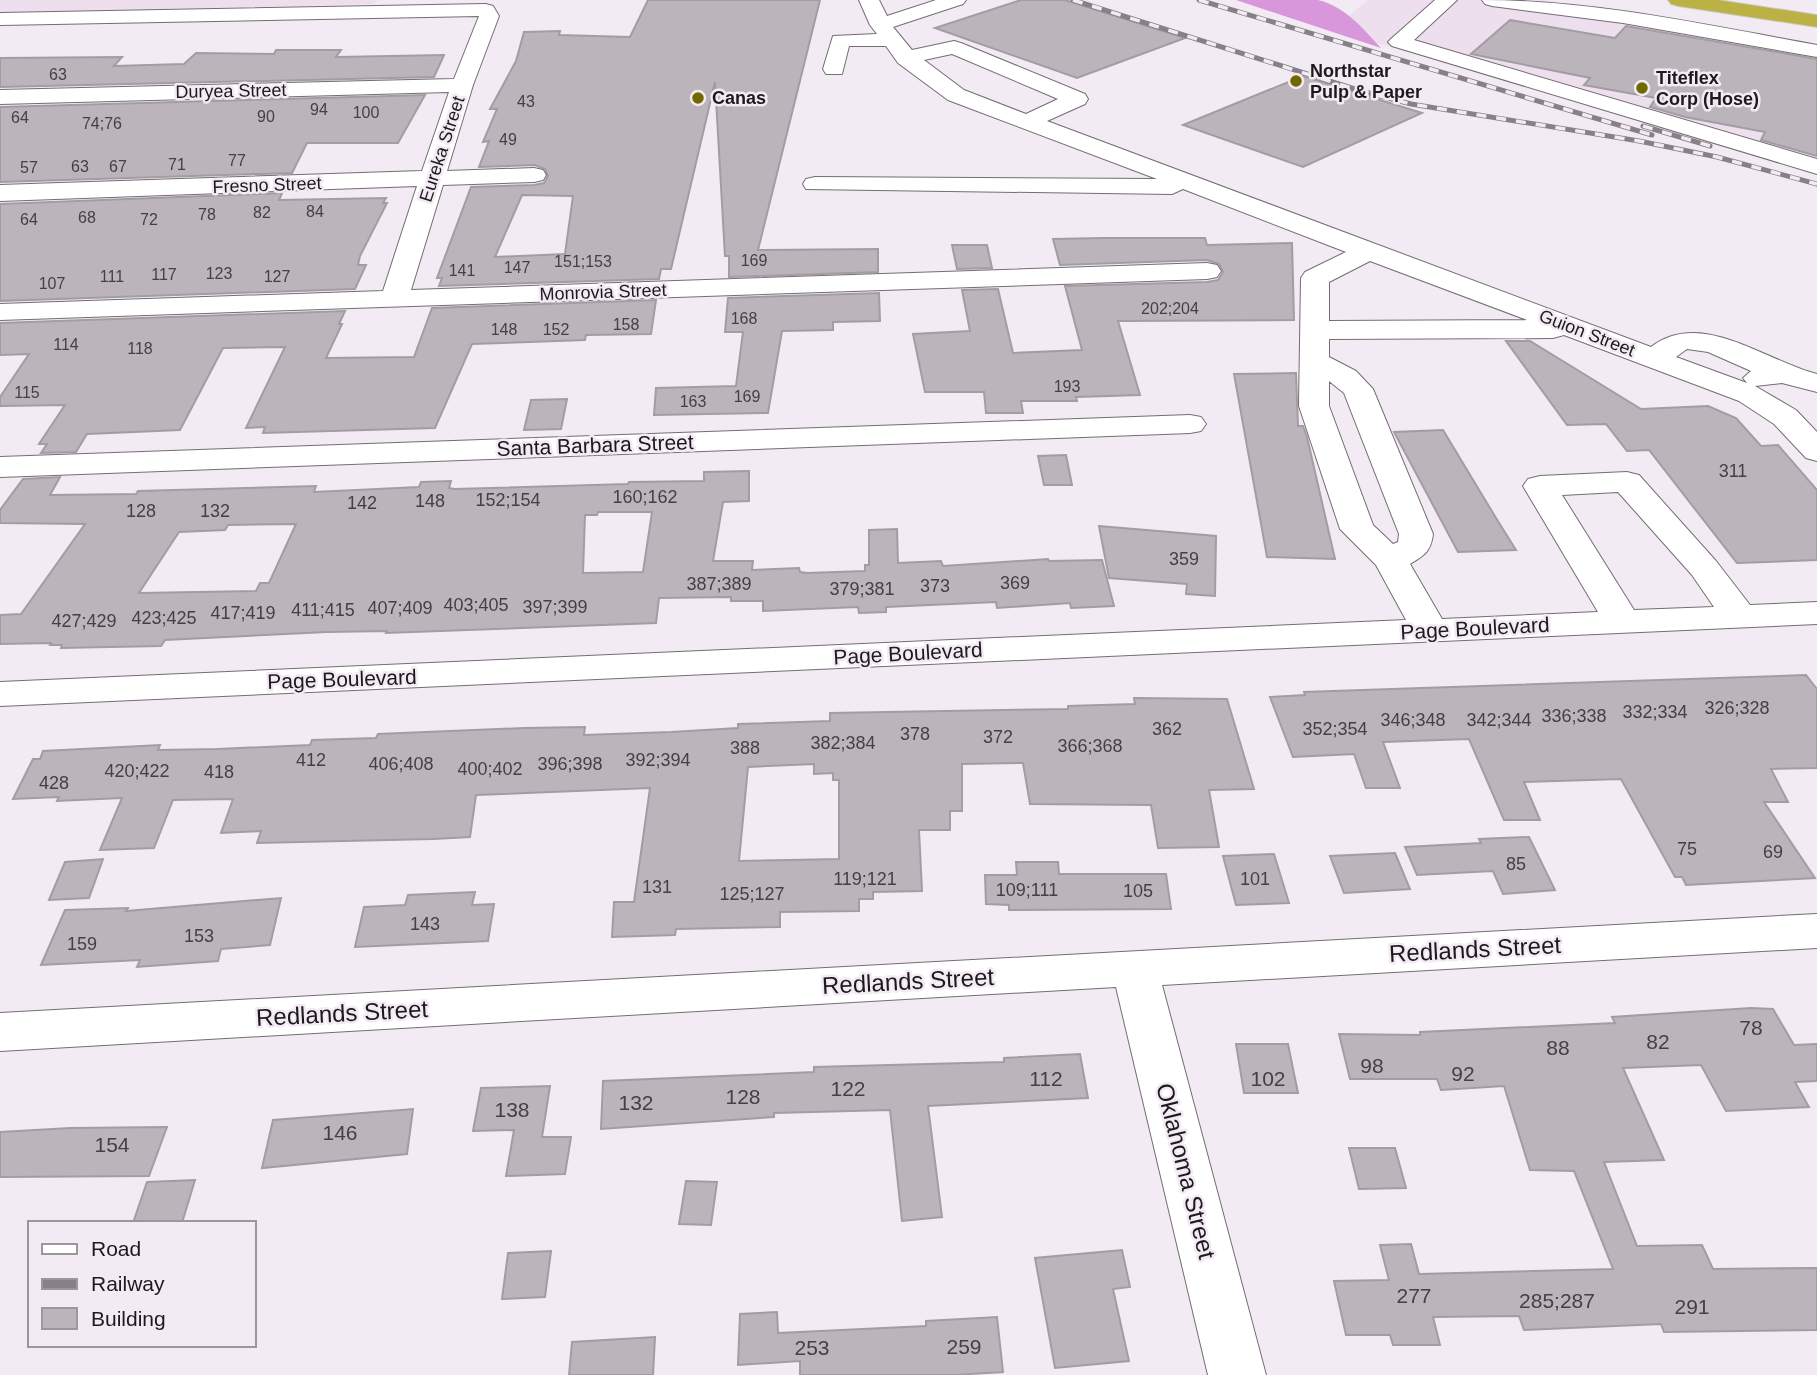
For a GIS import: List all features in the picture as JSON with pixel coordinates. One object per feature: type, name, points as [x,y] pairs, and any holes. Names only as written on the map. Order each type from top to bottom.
[{"type":"highway","points":[[1678,0],[1817,21]]},
{"type":"highway","points":[[1787,0],[1817,5]]},
{"type":"street","points":[[8,19],[37,0]]},
{"type":"street","name":"Guion Street","points":[[870,0],[885,32],[906,58],[956,95],[1737,390],[1785,416],[1817,451]]},
{"type":"street","points":[[834,69],[840,40],[885,32],[956,0]]},
{"type":"street","points":[[1447,0],[1399,42],[1817,166]]},
{"type":"street","points":[[1492,0],[1623,17],[1817,51]]},
{"type":"street","points":[[8,19],[298,6],[480,19]]},
{"type":"street","points":[[377,33],[480,19]]},
{"type":"street","name":"Eureka Street","points":[[394,300],[462,85],[480,19]]},
{"type":"street","points":[[906,58],[954,47],[1077,99],[1027,122]]},
{"type":"street","name":"Duryea Street","points":[[0,97],[462,85]]},
{"type":"street","name":"Fresno Street","points":[[0,193],[534,175]]},
{"type":"street","points":[[815,184],[1199,187]]},
{"type":"street","points":[[1368,251],[1315,278],[1314,406],[1357,529],[1390,560],[1430,630]]},
{"type":"street","name":"Monrovia Street","points":[[0,312],[1207,271]]},
{"type":"street","points":[[1313,345],[1576,329]]},
{"type":"street","points":[[1655,359],[1682,341],[1705,342],[1783,374],[1817,383]]},
{"type":"street","points":[[1313,345],[1358,389],[1416,534],[1414,547],[1390,560]]},
{"type":"street","points":[[1737,390],[1757,379],[1783,374]]},
{"type":"street","name":"Santa Barbara Street","points":[[0,467],[1190,424]]},
{"type":"street","points":[[1622,621],[1540,486],[1627,482],[1704,568],[1740,616]]},
{"type":"street","name":"Page Boulevard","points":[[0,694],[1817,613]]},
{"type":"street","name":"Redlands Street","points":[[0,1032],[1817,930]]},
{"type":"street","name":"Oklahoma Street","points":[[1134,968],[1237,1375]]},
{"type":"shaded area","points":[[0,0],[377,0],[374,4],[0,13]]},
{"type":"shaded area","points":[[1236,0],[1318,0],[1336,7],[1352,19],[1381,48]]},
{"type":"shaded area","points":[[1368,0],[1544,0],[1817,46],[1817,171],[1332,30]]},
{"type":"building","points":[[648,0],[820,0],[758,250],[878,249],[878,272],[729,277],[729,256],[725,256],[715,82],[671,269],[661,269],[659,279],[439,286],[442,278],[437,278],[471,187],[534,185],[544,183],[548,176],[545,169],[535,165],[479,167],[489,141],[483,142],[497,109],[490,109],[516,61],[524,32],[560,31],[559,35],[630,37]],"holes":[[[522,195],[573,196],[565,254],[495,257]]]},
{"type":"building","points":[[1021,0],[1065,0],[1185,38],[1077,78],[935,28]]},
{"type":"building","name":"Titeflex Corp (Hose)","points":[[1510,20],[1615,38],[1626,26],[1817,59],[1817,156],[1761,140],[1765,132],[1685,117],[1650,107],[1656,98],[1584,85],[1590,78],[1471,54]]},
{"type":"building","points":[[276,50],[341,50],[336,57],[444,55],[434,77],[0,87],[0,58],[122,57],[114,66],[184,64],[196,53],[274,54]]},
{"type":"building","points":[[1303,76],[1422,113],[1303,167],[1183,125]]},
{"type":"building","points":[[425,95],[398,143],[307,143],[292,173],[0,182],[0,107]]},
{"type":"building","points":[[282,193],[279,200],[386,198],[383,203],[387,203],[360,256],[358,265],[366,265],[355,289],[0,301],[0,204]]},
{"type":"building","points":[[1205,238],[1207,245],[1292,243],[1294,320],[1118,321],[1140,395],[1076,397],[1077,401],[1021,401],[1023,413],[986,413],[984,392],[925,392],[913,334],[970,331],[962,290],[998,289],[1013,353],[1082,350],[1065,286],[1207,282],[1218,280],[1223,272],[1219,264],[1207,260],[1060,265],[1053,239]]},
{"type":"building","points":[[952,245],[987,245],[992,268],[957,269]]},
{"type":"building","points":[[879,293],[880,321],[833,322],[833,330],[782,331],[768,413],[654,415],[656,388],[736,386],[743,332],[725,332],[728,298]]},
{"type":"building","points":[[656,300],[651,334],[586,335],[585,340],[472,344],[435,428],[263,433],[265,427],[246,428],[285,347],[223,348],[180,430],[87,434],[76,452],[41,453],[47,444],[39,444],[65,405],[0,406],[0,397],[29,354],[0,355],[0,323],[345,311],[326,358],[414,357],[432,308]]},
{"type":"building","points":[[1506,341],[1530,341],[1641,409],[1708,406],[1736,418],[1761,446],[1778,445],[1817,490],[1817,560],[1737,563],[1649,450],[1627,451],[1606,424],[1567,425]]},
{"type":"building","points":[[1296,373],[1298,426],[1303,426],[1307,437],[1335,559],[1267,557],[1234,374]]},
{"type":"building","points":[[567,399],[561,429],[524,430],[531,400]]},
{"type":"building","points":[[1443,430],[1516,550],[1458,552],[1394,432]]},
{"type":"building","points":[[1066,455],[1072,485],[1044,485],[1038,456]]},
{"type":"building","points":[[749,471],[749,501],[723,502],[713,561],[753,561],[752,570],[799,568],[800,572],[807,573],[865,571],[865,565],[869,565],[869,530],[897,529],[898,563],[941,561],[943,566],[1048,559],[1102,560],[1114,606],[1071,608],[1070,603],[997,608],[996,602],[886,607],[886,612],[859,613],[858,607],[763,611],[763,601],[731,601],[731,597],[659,598],[656,623],[386,633],[387,631],[327,632],[165,640],[161,646],[61,648],[62,645],[50,645],[51,643],[0,644],[0,615],[21,614],[85,524],[0,523],[0,510],[23,479],[60,477],[50,495],[316,486],[314,492],[419,487],[421,482],[451,481],[449,488],[454,489],[628,484],[704,481],[704,472]],"holes":[[[598,512],[652,512],[643,572],[583,573],[585,515],[597,515]],[[296,524],[269,583],[260,583],[256,591],[139,593],[179,532],[225,530],[228,525]]]},
{"type":"building","points":[[1099,526],[1216,536],[1215,596],[1186,594],[1187,584],[1109,578]]},
{"type":"building","points":[[1806,675],[1817,689],[1817,768],[1771,769],[1788,802],[1764,802],[1815,878],[1686,885],[1682,877],[1675,877],[1621,779],[1524,782],[1540,820],[1504,820],[1469,739],[1383,742],[1400,788],[1366,788],[1354,754],[1293,757],[1270,697],[1305,695],[1304,692]]},
{"type":"building","points":[[1134,698],[1227,699],[1254,789],[1209,790],[1219,847],[1158,848],[1151,805],[1030,804],[1023,763],[962,764],[962,811],[950,811],[950,830],[919,830],[922,891],[873,892],[873,899],[859,899],[859,911],[780,912],[780,927],[676,929],[675,935],[612,937],[614,902],[634,902],[650,788],[476,795],[470,837],[433,839],[257,843],[261,831],[221,833],[233,799],[173,800],[154,848],[100,850],[122,798],[57,801],[59,797],[13,799],[33,759],[40,759],[43,751],[160,745],[158,750],[310,745],[312,740],[376,738],[378,734],[524,728],[585,727],[584,735],[671,732],[738,728],[738,724],[830,721],[830,713],[1068,709],[1068,706],[1135,704]],"holes":[[[814,764],[814,774],[833,773],[833,780],[839,780],[839,859],[739,861],[748,767]]]},
{"type":"building","points":[[1529,837],[1555,890],[1503,894],[1493,871],[1417,875],[1405,847],[1481,843],[1479,839]]},
{"type":"building","points":[[1395,853],[1410,889],[1344,893],[1330,856]]},
{"type":"building","points":[[1274,854],[1289,903],[1236,905],[1223,856]]},
{"type":"building","points":[[103,859],[89,898],[49,900],[65,862]]},
{"type":"building","points":[[1016,862],[1058,862],[1059,874],[1166,874],[1171,909],[1009,910],[1009,905],[986,904],[985,875],[1017,875]]},
{"type":"building","points":[[475,892],[472,905],[494,904],[488,941],[355,947],[364,907],[405,905],[408,895]]},
{"type":"building","points":[[281,898],[270,945],[221,949],[218,961],[137,967],[140,960],[41,965],[65,910],[128,908],[126,911]]},
{"type":"building","points":[[1773,1009],[1794,1045],[1817,1044],[1817,1081],[1795,1082],[1809,1107],[1726,1111],[1701,1065],[1623,1068],[1664,1160],[1604,1162],[1637,1246],[1702,1245],[1713,1269],[1817,1268],[1817,1330],[1664,1332],[1661,1324],[1524,1330],[1519,1316],[1433,1317],[1440,1345],[1393,1345],[1390,1335],[1346,1335],[1334,1281],[1389,1280],[1380,1245],[1411,1244],[1419,1274],[1613,1269],[1574,1171],[1530,1170],[1504,1086],[1441,1090],[1437,1079],[1350,1079],[1339,1034],[1420,1035],[1420,1032],[1615,1023],[1612,1017]]},
{"type":"building","points":[[1236,1044],[1288,1044],[1298,1093],[1244,1093]]},
{"type":"building","points":[[1080,1054],[1088,1098],[928,1106],[942,1217],[902,1221],[890,1110],[774,1113],[774,1117],[601,1129],[603,1081],[814,1072],[814,1067],[1004,1062],[1004,1058]]},
{"type":"building","points":[[550,1086],[542,1137],[571,1137],[565,1174],[506,1176],[514,1130],[473,1131],[481,1088]]},
{"type":"building","points":[[413,1109],[407,1154],[262,1168],[273,1120]]},
{"type":"building","points":[[167,1127],[149,1176],[0,1177],[0,1132]]},
{"type":"building","points":[[1349,1148],[1395,1148],[1406,1188],[1359,1189]]},
{"type":"building","points":[[195,1180],[183,1221],[134,1221],[147,1182]]},
{"type":"building","points":[[686,1181],[717,1182],[711,1225],[679,1224]]},
{"type":"building","points":[[1122,1250],[1130,1287],[1113,1289],[1129,1361],[1055,1368],[1035,1258]]},
{"type":"building","points":[[551,1251],[545,1297],[502,1299],[508,1253]]},
{"type":"building","points":[[777,1312],[778,1333],[926,1326],[926,1321],[997,1317],[1003,1372],[955,1375],[800,1375],[800,1361],[738,1365],[740,1314]]},
{"type":"building","points":[[655,1337],[653,1375],[569,1375],[572,1342]]},
{"type":"railway","points":[[1073,0],[1361,91],[1411,104],[1639,141],[1717,157],[1817,184]]},
{"type":"railway","points":[[1199,0],[1652,135]]},
{"type":"railway","points":[[1643,126],[1710,146]]},
{"type":"place","name":"Northstar Pulp & Paper","points":[[1296,81]]},
{"type":"place","name":"Titeflex Corp (Hose)","points":[[1642,88]]},
{"type":"place","name":"Canas","points":[[698,98]]}]
